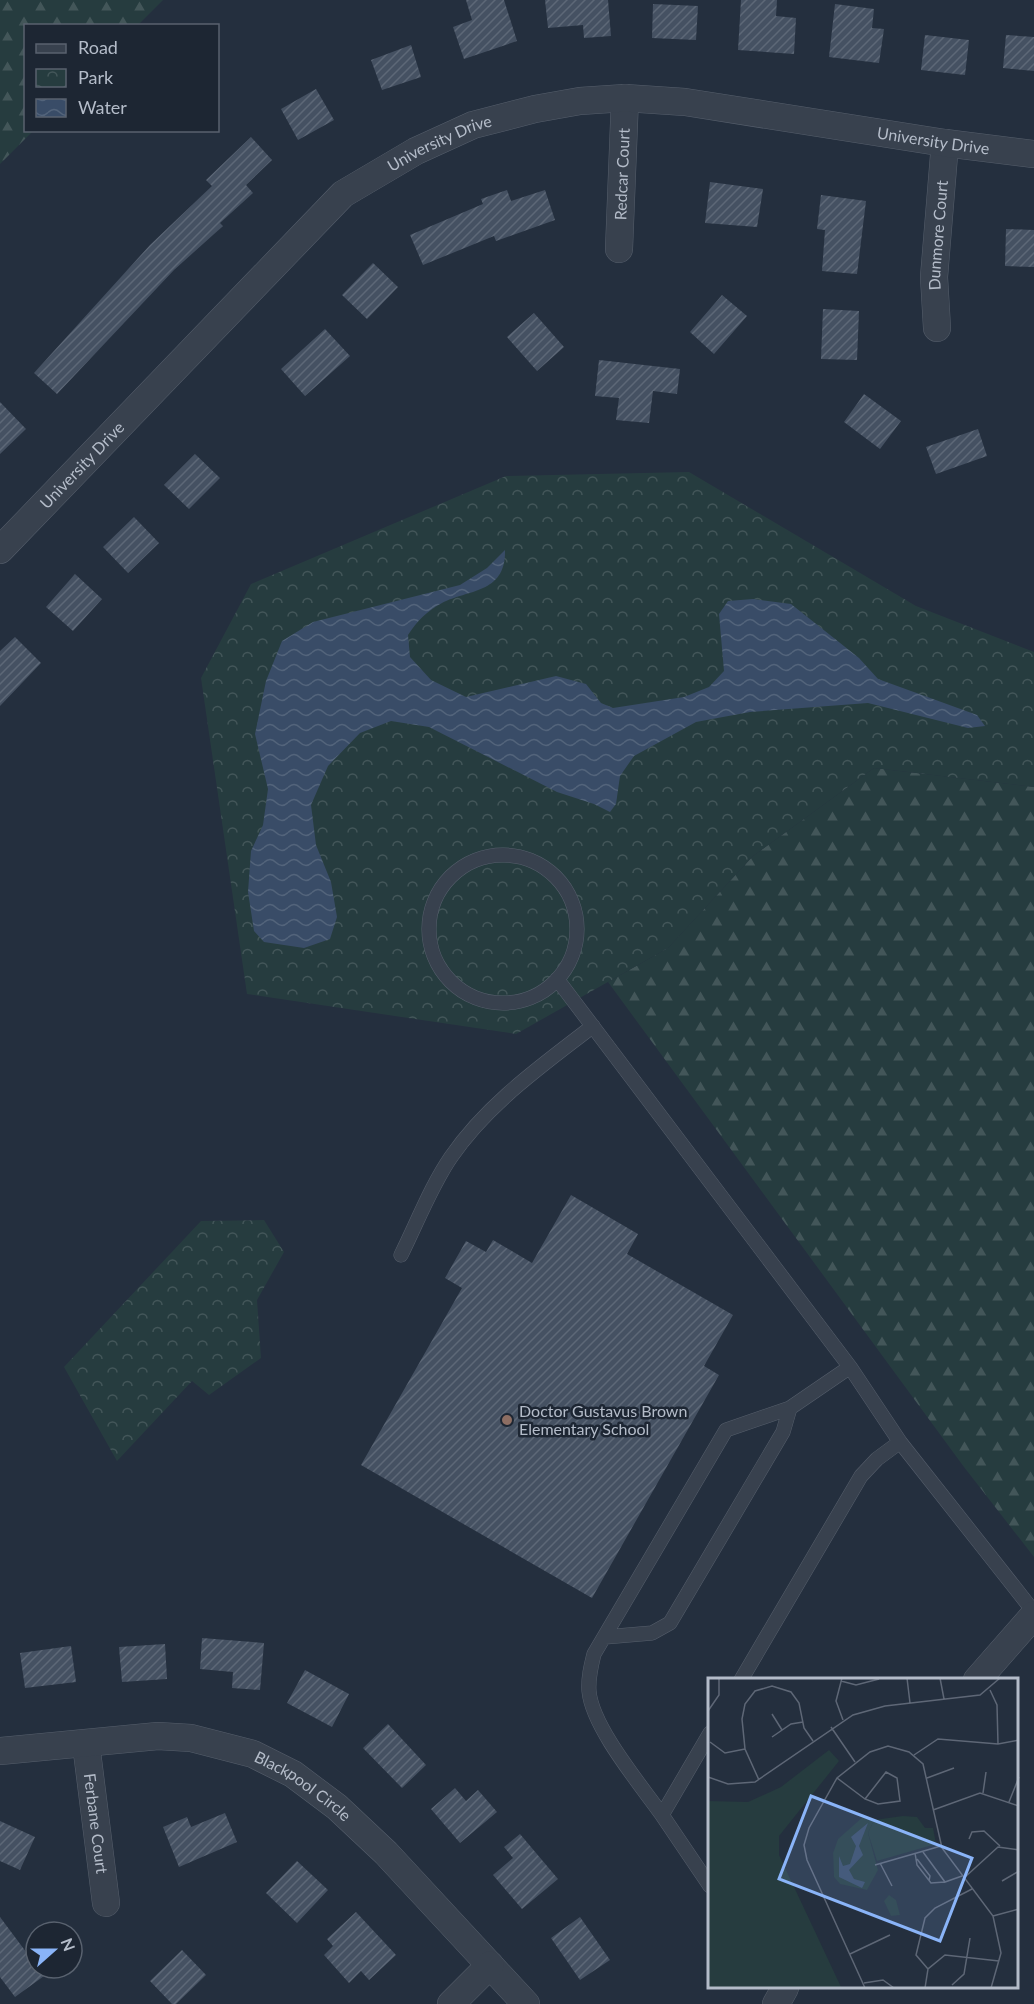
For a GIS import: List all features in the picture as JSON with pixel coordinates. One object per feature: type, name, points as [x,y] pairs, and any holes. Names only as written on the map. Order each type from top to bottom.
[{"type":"street","name":"University Drive","points":[[0,550],[343,194],[416,151],[473,125],[535,109],[580,101],[626,98],[685,102],[945,143],[1034,154]]},
{"type":"street","name":"Redcar Court","points":[[619,249],[626,98]]},
{"type":"street","name":"Dunmore Court","points":[[937,328],[934,277],[945,143]]},
{"type":"street","points":[[979,1678],[1034,1614]]},
{"type":"street","name":"Blackpool Circle","points":[[0,1751],[158,1736],[191,1738],[253,1754],[293,1774],[337,1807],[386,1853],[526,2004]]},
{"type":"street","name":"Ferbane Court","points":[[86,1744],[106,1903]]},
{"type":"street","points":[[451,2004],[490,1965]]},
{"type":"lane","points":[[494,855],[528,858],[556,876],[573,904],[577,936],[574,953],[557,980],[543,991],[512,1003],[479,999],[451,981],[434,954],[430,920],[433,904],[451,876],[464,866],[494,855]]},
{"type":"lane","points":[[557,980],[850,1367],[900,1442],[1034,1614]]},
{"type":"lane","points":[[401,1255],[451,1158],[468,1136],[519,1084],[593,1026]]},
{"type":"lane","points":[[708,1883],[601,1726],[593,1710],[589,1691],[594,1654],[726,1430],[790,1408],[850,1367]]},
{"type":"lane","points":[[604,1637],[652,1633],[670,1623],[783,1432],[790,1408]]},
{"type":"lane","points":[[742,1678],[861,1476],[877,1459],[900,1442]]},
{"type":"lane","points":[[662,1815],[708,1735]]},
{"type":"green space","points":[[0,0],[163,0],[139,24],[24,24],[24,132],[32,132],[0,164]]},
{"type":"green space","points":[[689,472],[916,606],[1034,652],[1034,787],[874,768],[753,856],[668,948],[516,1034],[247,994],[201,678],[251,584],[506,476]]},
{"type":"green space","points":[[874,768],[1034,787],[1034,1557],[964,1467],[608,982],[668,948],[753,856]]},
{"type":"green space","points":[[264,1220],[284,1252],[257,1300],[261,1358],[209,1395],[192,1381],[117,1461],[64,1367],[201,1221]]},
{"type":"water","points":[[505,550],[504,564],[499,575],[492,582],[484,588],[437,606],[415,625],[408,635],[410,657],[431,680],[466,697],[556,676],[586,684],[601,703],[613,708],[684,697],[709,687],[724,671],[719,614],[728,601],[753,599],[791,604],[859,658],[878,679],[977,715],[985,726],[968,728],[868,703],[750,712],[696,722],[634,756],[620,776],[616,804],[610,812],[594,804],[557,792],[429,727],[391,721],[360,733],[328,766],[311,805],[316,845],[331,882],[337,917],[330,939],[304,948],[264,942],[254,931],[248,892],[251,851],[263,825],[268,789],[255,734],[266,681],[282,641],[313,622],[460,585],[487,568]]},
{"type":"building","points":[[466,0],[504,0],[517,41],[464,59],[453,27],[472,20]]},
{"type":"building","points":[[545,0],[608,0],[611,36],[584,38],[583,25],[548,28]]},
{"type":"building","points":[[741,0],[777,0],[776,16],[796,18],[794,54],[738,50]]},
{"type":"building","points":[[653,4],[698,6],[696,40],[652,38]]},
{"type":"building","points":[[835,4],[874,9],[872,28],[884,29],[879,63],[829,57]]},
{"type":"building","points":[[925,35],[969,40],[965,75],[921,70]]},
{"type":"building","points":[[1006,35],[1034,37],[1034,71],[1003,68]]},
{"type":"building","points":[[411,45],[421,77],[382,90],[371,60]]},
{"type":"building","points":[[316,89],[334,120],[298,140],[281,109]]},
{"type":"building","points":[[251,137],[272,160],[246,185],[253,193],[220,223],[223,226],[174,270],[57,394],[34,373],[150,245],[212,186],[206,180]]},
{"type":"building","points":[[710,182],[763,189],[757,227],[705,223]]},
{"type":"building","points":[[507,190],[511,201],[545,190],[555,220],[496,241],[494,236],[423,265],[410,235],[483,204],[481,199]]},
{"type":"building","points":[[821,195],[866,201],[857,274],[822,271],[825,230],[817,229]]},
{"type":"building","points":[[1006,229],[1034,230],[1034,267],[1005,266]]},
{"type":"building","points":[[373,263],[398,287],[367,319],[342,295]]},
{"type":"building","points":[[722,295],[747,316],[714,354],[690,332]]},
{"type":"building","points":[[823,309],[859,311],[857,360],[821,359]]},
{"type":"building","points":[[534,313],[564,347],[537,371],[507,337]]},
{"type":"building","points":[[325,329],[350,356],[305,396],[281,369]]},
{"type":"building","points":[[599,360],[680,369],[677,394],[653,391],[649,423],[616,420],[619,398],[595,396]]},
{"type":"building","points":[[864,394],[901,421],[880,449],[844,422]]},
{"type":"building","points":[[0,402],[26,429],[0,454]]},
{"type":"building","points":[[978,429],[987,456],[936,474],[926,447]]},
{"type":"building","points":[[195,454],[220,478],[189,509],[164,485]]},
{"type":"building","points":[[134,517],[159,543],[128,573],[103,547]]},
{"type":"building","points":[[75,574],[102,599],[73,631],[46,607]]},
{"type":"building","points":[[15,637],[41,663],[0,706],[0,651]]},
{"type":"building","points":[[571,1195],[638,1234],[627,1254],[733,1315],[704,1366],[719,1375],[592,1598],[361,1465],[462,1288],[445,1278],[466,1241],[486,1252],[493,1240],[532,1263]]},
{"type":"building","points":[[202,1638],[264,1643],[260,1690],[232,1688],[233,1672],[200,1669]]},
{"type":"building","points":[[165,1644],[167,1679],[122,1682],[119,1647]]},
{"type":"building","points":[[71,1646],[76,1682],[25,1688],[20,1653]]},
{"type":"building","points":[[305,1670],[349,1694],[332,1727],[287,1703]]},
{"type":"building","points":[[388,1724],[426,1765],[402,1788],[363,1748]]},
{"type":"building","points":[[455,1788],[466,1801],[478,1790],[497,1812],[460,1843],[431,1809]]},
{"type":"building","points":[[225,1813],[237,1842],[179,1867],[163,1827],[187,1817],[191,1827]]},
{"type":"building","points":[[0,1821],[35,1837],[20,1870],[0,1861]]},
{"type":"building","points":[[520,1834],[558,1879],[522,1909],[493,1875],[513,1858],[504,1847]]},
{"type":"building","points":[[297,1861],[328,1890],[297,1923],[266,1893]]},
{"type":"building","points":[[356,1912],[396,1955],[369,1980],[361,1971],[349,1983],[324,1955],[333,1946],[327,1939]]},
{"type":"building","points":[[0,1917],[24,1949],[24,1980],[38,1980],[15,1997],[0,1977]]},
{"type":"building","points":[[580,1917],[610,1960],[580,1980],[551,1938]]},
{"type":"building","points":[[182,1950],[206,1975],[176,2004],[172,2004],[150,1981]]},
{"type":"place","name":"Doctor Gustavus Brown Elementary School","points":[[507,1420]]}]
